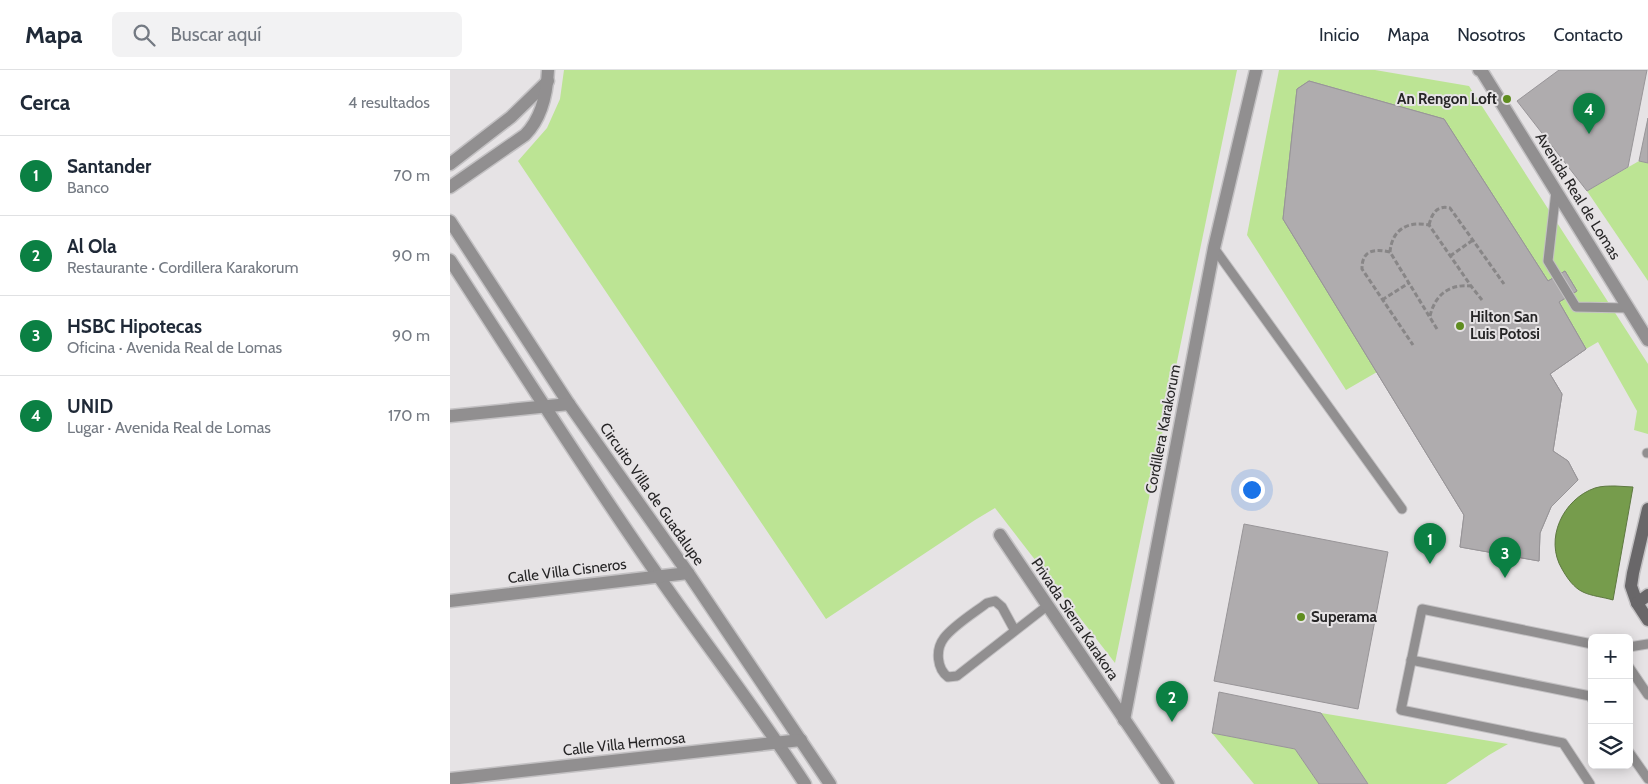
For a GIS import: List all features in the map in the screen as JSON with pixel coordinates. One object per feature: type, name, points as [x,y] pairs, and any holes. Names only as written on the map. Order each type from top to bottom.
[{"type":"street","name":"Cordillera Karakorum","points":[[1124,720],[1214,248],[1256,70]]},
{"type":"street","name":"Avenida Real de Lomas","points":[[1479,70],[1648,340]]},
{"type":"street","points":[[450,164],[512,117],[548,75]]},
{"type":"street","points":[[450,187],[526,135],[540,115],[548,75]]},
{"type":"street","name":"Circuito Villa de Guadalupe","points":[[450,221],[569,404],[688,573],[830,784]]},
{"type":"street","points":[[450,260],[658,576],[806,784]]},
{"type":"street","points":[[450,416],[569,404]]},
{"type":"street","points":[[1648,509],[1631,586],[1637,603],[1648,620]]},
{"type":"street","name":"Privada Sierra Karakora","points":[[1000,535],[1124,720]]},
{"type":"street","name":"Calle Villa Cisneros","points":[[450,601],[688,573]]},
{"type":"street","points":[[1637,603],[1648,596]]},
{"type":"street","points":[[1124,720],[1168,784]]},
{"type":"street","name":"Calle Villa Hermosa","points":[[450,779],[779,744],[801,740]]},
{"type":"lane","points":[[1556,191],[1548,261],[1576,307],[1628,308]]},
{"type":"lane","points":[[1214,248],[1402,508]]},
{"type":"lane","points":[[1015,631],[1002,607],[995,601],[987,603],[942,640],[937,660],[948,678],[957,676],[1015,631],[1047,606]]},
{"type":"lane","points":[[1588,643],[1422,609],[1401,710],[1563,743],[1590,784]]},
{"type":"lane","points":[[1633,646],[1648,644]]},
{"type":"lane","points":[[1411,660],[1588,696]]},
{"type":"lane","points":[[1633,673],[1648,695]]},
{"type":"lane","points":[[1633,758],[1648,779]]},
{"type":"path","points":[[1429,225],[1436,209],[1450,208],[1504,284]]},
{"type":"path","points":[[1390,252],[1394,238],[1406,226],[1420,223],[1429,225],[1482,300]]},
{"type":"path","points":[[1450,256],[1473,240]]},
{"type":"path","points":[[1413,345],[1362,268],[1362,262],[1369,252],[1383,250],[1390,252],[1436,329]]},
{"type":"path","points":[[1382,300],[1410,283]]},
{"type":"path","points":[[1429,316],[1436,298],[1445,290],[1456,286],[1471,286]]},
{"type":"shaded area","points":[[564,70],[1237,70],[1115,663],[995,508],[826,619],[518,161],[547,128],[560,99]]},
{"type":"shaded area","points":[[1279,70],[1375,70],[1469,86],[1648,364],[1648,434],[1634,430],[1637,411],[1598,342],[1586,349],[1559,302],[1577,291],[1565,271],[1548,281],[1444,119],[1310,81],[1297,89],[1283,219],[1377,372],[1346,390],[1247,235]]},
{"type":"shaded area","points":[[1639,161],[1648,163],[1648,281],[1587,191]]},
{"type":"shaded area","points":[[1633,487],[1613,600],[1586,593],[1574,585],[1562,569],[1555,545],[1560,521],[1574,501],[1584,493],[1595,488]]},
{"type":"shaded area","points":[[1321,713],[1508,744],[1446,784],[1368,784]]},
{"type":"shaded area","points":[[1212,733],[1295,749],[1319,784],[1254,784]]},
{"type":"building","points":[[1559,70],[1647,70],[1628,167],[1587,191],[1517,101]]},
{"type":"building","name":"Hilton San Luis Potosi","points":[[1309,81],[1444,119],[1548,281],[1565,271],[1577,291],[1559,302],[1586,349],[1550,374],[1562,394],[1553,451],[1568,461],[1578,480],[1551,507],[1540,533],[1539,561],[1460,547],[1464,515],[1283,219],[1297,89]],"holes":[[[1392,174],[1435,178],[1508,281],[1476,303],[1472,298],[1464,297],[1441,312],[1439,321],[1442,327],[1408,349],[1341,245],[1352,199]],[[1520,348],[1554,399],[1550,419],[1524,437],[1501,432],[1467,384],[1476,378],[1479,384],[1490,390],[1512,378],[1513,363],[1508,356]]]},
{"type":"building","name":"Hilton San Luis Potosi","points":[[1309,81],[1444,119],[1548,281],[1565,271],[1577,291],[1559,302],[1586,349],[1550,374],[1562,394],[1553,451],[1568,461],[1578,480],[1551,507],[1540,533],[1539,561],[1460,547],[1464,515],[1283,219],[1297,89]]},
{"type":"building","points":[[1648,118],[1648,163],[1639,161]]},
{"type":"building","name":"Superama","points":[[1244,524],[1388,552],[1358,709],[1214,681]]},
{"type":"building","points":[[1219,692],[1321,713],[1368,784],[1319,784],[1295,749],[1212,733]]},
{"type":"place","name":"An Rengon Loft","points":[[1507,99]]},
{"type":"place","name":"UNID","points":[[1589,134]]},
{"type":"place","name":"Hilton San Luis Potosi","points":[[1460,326]]},
{"type":"place","name":"Santander","points":[[1430,564]]},
{"type":"place","name":"HSBC Hipotecas","points":[[1505,578]]},
{"type":"place","name":"Superama","points":[[1301,617]]},
{"type":"place","name":"Al Ola","points":[[1172,722]]}]
